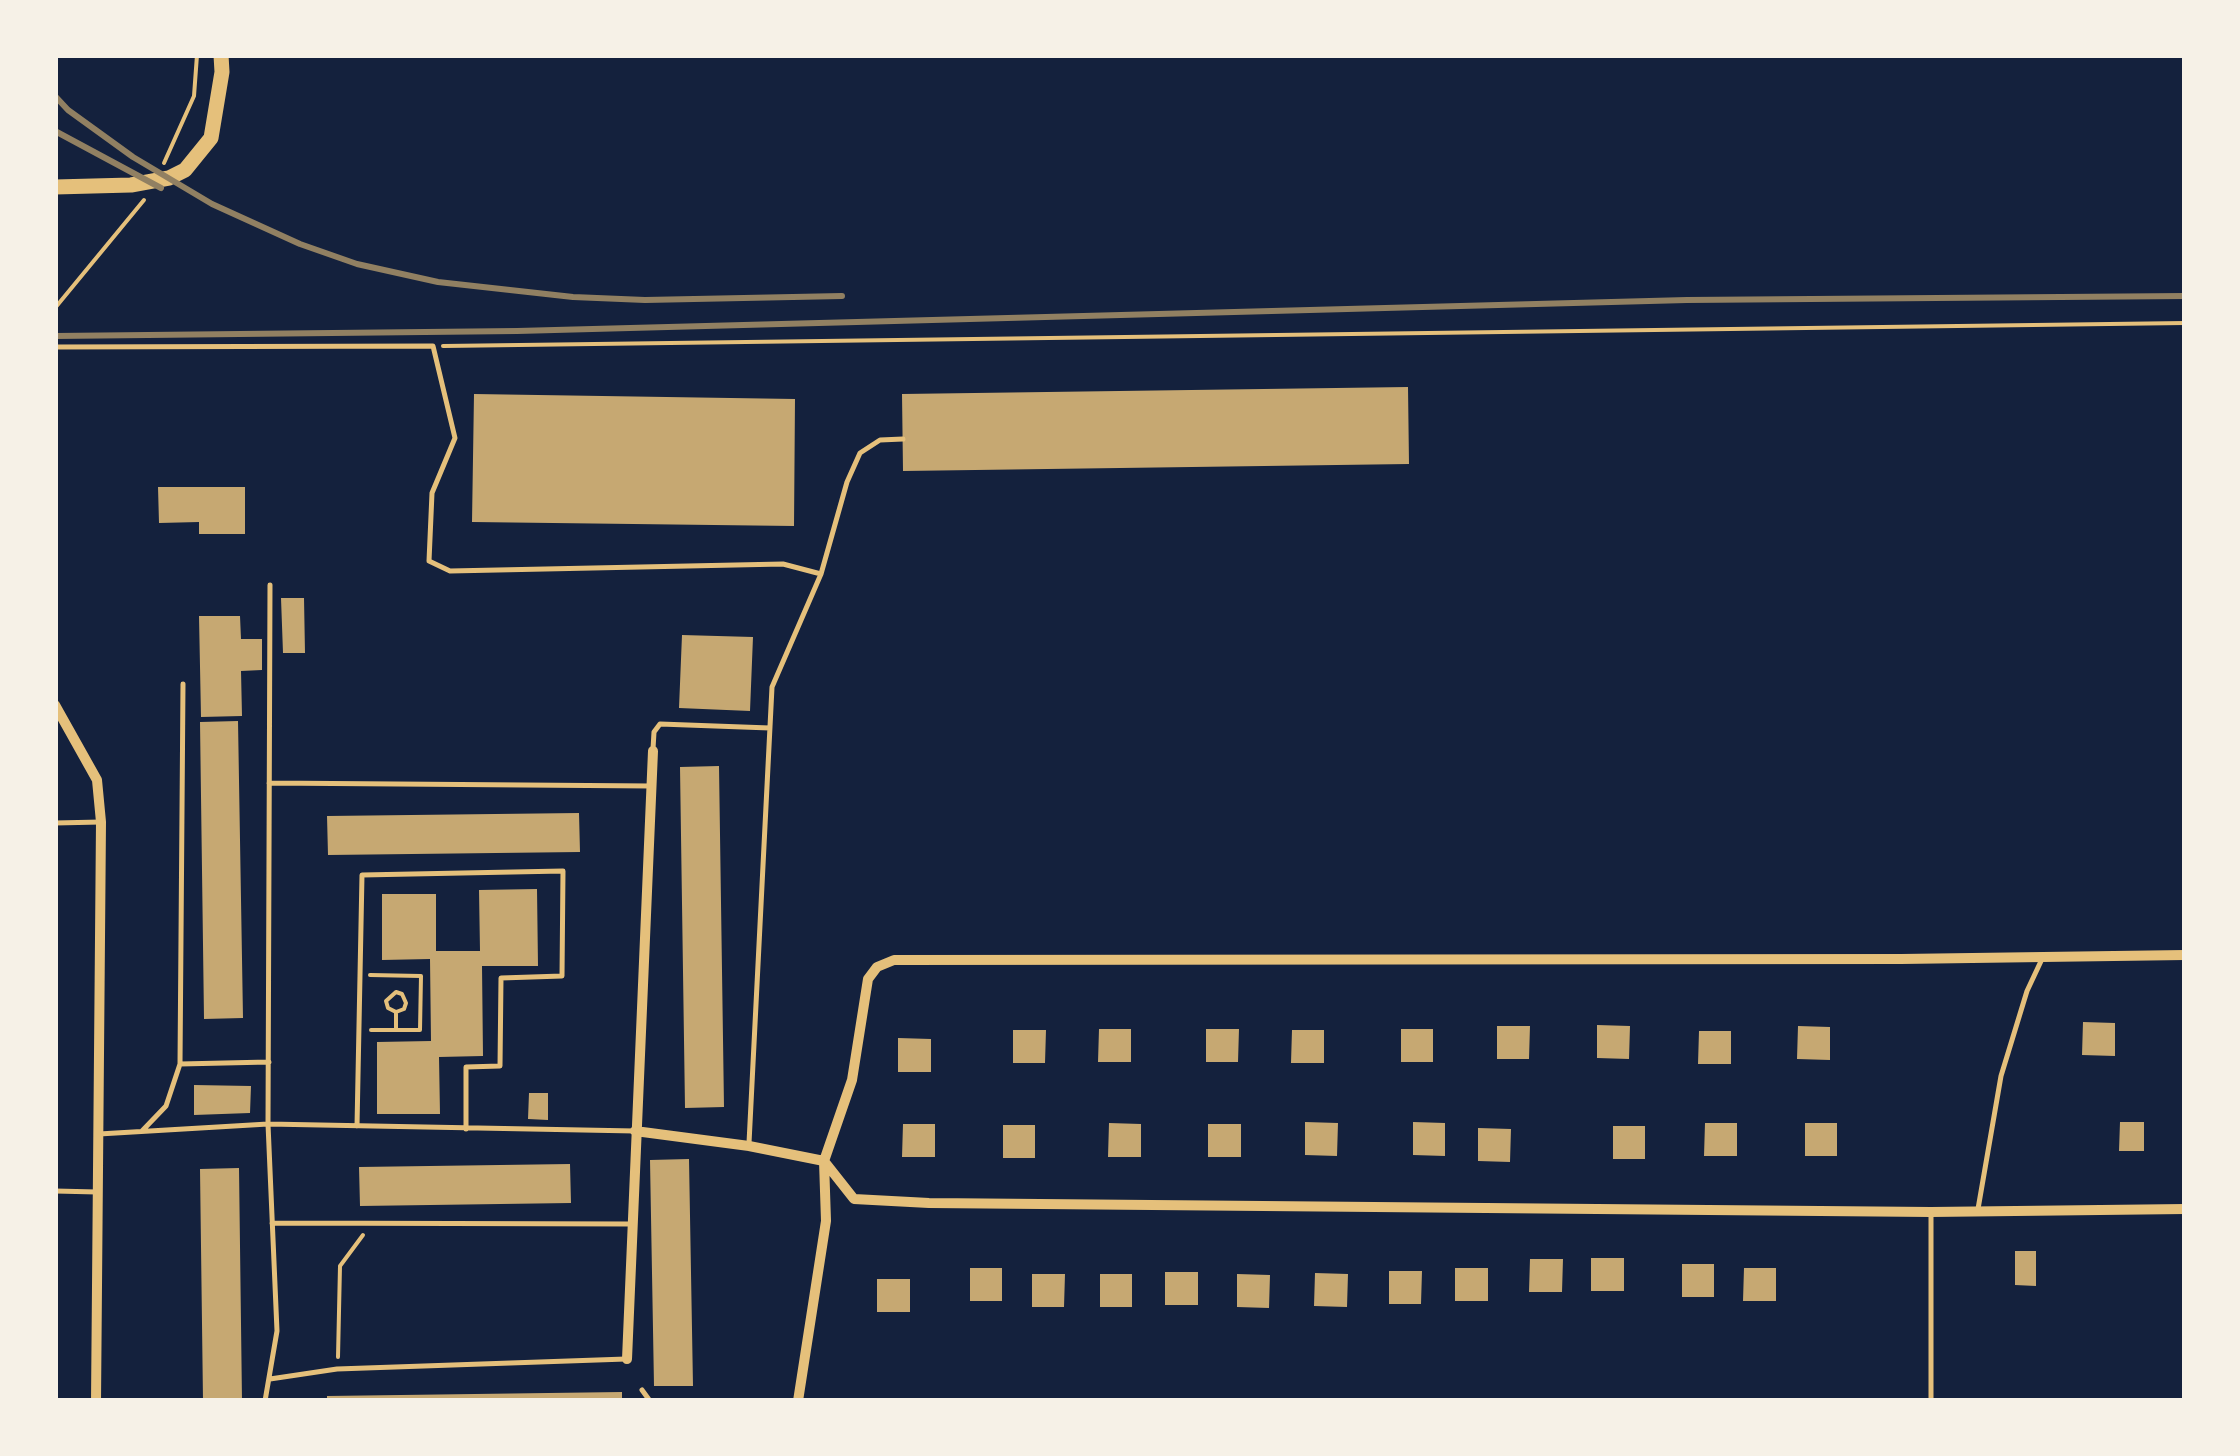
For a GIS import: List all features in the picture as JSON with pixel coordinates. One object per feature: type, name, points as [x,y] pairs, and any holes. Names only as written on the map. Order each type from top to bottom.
[{"type":"main road","points":[[55,186],[150,182],[185,170],[211,138],[222,72],[221,55]]},
{"type":"street","points":[[55,705],[97,780],[101,822],[96,1401]]},
{"type":"street","points":[[627,1360],[653,751]]},
{"type":"street","points":[[798,1401],[826,1221],[824,1161],[852,1080],[868,979],[877,967],[894,960],[2185,956]]},
{"type":"street","points":[[635,1131],[749,1146],[824,1161],[854,1199],[929,1203],[1931,1212],[2185,1209]]},
{"type":"lane","points":[[55,347],[433,346],[454,438],[432,493],[430,561],[450,571],[783,564],[821,574]]},
{"type":"lane","points":[[749,1146],[772,687],[821,574],[847,482],[860,453],[880,440],[903,439]]},
{"type":"lane","points":[[266,1401],[277,1331],[268,1124],[270,585]]},
{"type":"lane","points":[[140,1134],[166,1106],[180,1064],[183,684]]},
{"type":"lane","points":[[653,751],[654,732],[660,724],[770,728]]},
{"type":"lane","points":[[268,783],[653,786]]},
{"type":"lane","points":[[55,823],[101,822]]},
{"type":"lane","points":[[357,1126],[362,875],[563,870],[562,976],[501,978],[500,1066],[466,1067],[466,1128]]},
{"type":"lane","points":[[1978,1212],[2002,1076],[2027,991],[2043,957]]},
{"type":"lane","points":[[180,1064],[268,1062]]},
{"type":"lane","points":[[99,1134],[268,1124],[635,1131]]},
{"type":"lane","points":[[55,1191],[99,1192]]},
{"type":"lane","points":[[1931,1212],[1932,1401]]},
{"type":"lane","points":[[272,1222],[632,1224]]},
{"type":"lane","points":[[270,1379],[337,1369],[627,1360]]},
{"type":"lane","points":[[642,1390],[650,1401]]},
{"type":"path","points":[[55,308],[114,234],[138,212],[194,96],[197,55]]},
{"type":"path","points":[[433,346],[2185,323]]},
{"type":"path","points":[[359,1030],[420,1030],[421,1003],[421,976],[360,975]]},
{"type":"path","points":[[402,994],[404,1009],[396,1012],[386,1004],[390,995],[402,994]]},
{"type":"path","points":[[406,1003],[421,1003]]},
{"type":"path","points":[[396,1012],[396,1030]]},
{"type":"path","points":[[337,1369],[340,1266],[372,1223]]},
{"type":"building","points":[[1408,387],[1409,464],[903,471],[902,394]]},
{"type":"building","points":[[474,394],[795,399],[794,526],[472,522]]},
{"type":"building","points":[[158,487],[245,487],[245,534],[199,534],[199,522],[159,523]]},
{"type":"building","points":[[281,598],[304,598],[305,653],[283,653]]},
{"type":"building","points":[[199,616],[240,616],[241,639],[262,639],[262,670],[241,671],[242,716],[201,717]]},
{"type":"building","points":[[682,635],[753,637],[750,711],[679,708]]},
{"type":"building","points":[[238,721],[243,1018],[204,1019],[200,722]]},
{"type":"building","points":[[719,766],[724,1107],[685,1108],[680,767]]},
{"type":"building","points":[[579,813],[580,852],[328,855],[327,816]]},
{"type":"building","points":[[537,889],[538,966],[482,966],[483,1056],[439,1057],[440,1114],[377,1114],[377,1042],[431,1041],[430,959],[382,960],[382,894],[436,894],[436,951],[480,951],[479,890]]},
{"type":"building","points":[[2083,1022],[2115,1023],[2115,1056],[2082,1055]]},
{"type":"building","points":[[1597,1025],[1630,1026],[1629,1059],[1597,1058]]},
{"type":"building","points":[[1497,1026],[1530,1026],[1529,1059],[1497,1059]]},
{"type":"building","points":[[1798,1026],[1830,1027],[1830,1060],[1797,1059]]},
{"type":"building","points":[[1099,1029],[1131,1029],[1131,1062],[1098,1062]]},
{"type":"building","points":[[1206,1029],[1239,1029],[1238,1062],[1206,1062]]},
{"type":"building","points":[[1401,1029],[1433,1029],[1433,1062],[1401,1062]]},
{"type":"building","points":[[1013,1030],[1046,1030],[1045,1063],[1013,1063]]},
{"type":"building","points":[[1292,1030],[1324,1030],[1324,1063],[1291,1063]]},
{"type":"building","points":[[1699,1031],[1731,1031],[1731,1064],[1698,1064]]},
{"type":"building","points":[[898,1038],[931,1039],[931,1072],[898,1072]]},
{"type":"building","points":[[194,1085],[251,1086],[250,1113],[194,1115]]},
{"type":"building","points":[[529,1093],[548,1093],[548,1120],[528,1119]]},
{"type":"building","points":[[1305,1122],[1338,1123],[1337,1156],[1305,1155]]},
{"type":"building","points":[[1413,1122],[1445,1123],[1445,1156],[1413,1155]]},
{"type":"building","points":[[2120,1122],[2144,1122],[2144,1151],[2119,1151]]},
{"type":"building","points":[[1109,1123],[1141,1124],[1141,1157],[1108,1157]]},
{"type":"building","points":[[1705,1123],[1737,1123],[1737,1156],[1704,1156]]},
{"type":"building","points":[[1805,1123],[1837,1123],[1837,1156],[1805,1156]]},
{"type":"building","points":[[903,1124],[935,1124],[935,1157],[902,1157]]},
{"type":"building","points":[[1208,1124],[1241,1124],[1241,1157],[1208,1157]]},
{"type":"building","points":[[1003,1125],[1035,1125],[1035,1158],[1003,1158]]},
{"type":"building","points":[[1613,1126],[1645,1126],[1645,1159],[1613,1159]]},
{"type":"building","points":[[1478,1128],[1511,1129],[1510,1162],[1478,1161]]},
{"type":"building","points":[[689,1159],[693,1386],[654,1386],[650,1160]]},
{"type":"building","points":[[570,1164],[571,1203],[360,1206],[359,1167]]},
{"type":"building","points":[[239,1168],[242,1401],[203,1401],[200,1169]]},
{"type":"building","points":[[2015,1251],[2036,1251],[2036,1286],[2015,1285]]},
{"type":"building","points":[[1591,1258],[1624,1258],[1624,1291],[1591,1291]]},
{"type":"building","points":[[1530,1259],[1563,1259],[1562,1292],[1529,1292]]},
{"type":"building","points":[[1682,1264],[1714,1264],[1714,1297],[1682,1297]]},
{"type":"building","points":[[970,1268],[1002,1268],[1002,1301],[970,1301]]},
{"type":"building","points":[[1455,1268],[1488,1268],[1488,1301],[1455,1301]]},
{"type":"building","points":[[1744,1268],[1776,1268],[1776,1301],[1743,1301]]},
{"type":"building","points":[[1389,1271],[1422,1271],[1421,1304],[1389,1304]]},
{"type":"building","points":[[1165,1272],[1198,1272],[1198,1305],[1165,1305]]},
{"type":"building","points":[[1315,1273],[1348,1274],[1347,1307],[1314,1306]]},
{"type":"building","points":[[1032,1274],[1065,1274],[1064,1307],[1032,1307]]},
{"type":"building","points":[[1100,1274],[1132,1274],[1132,1307],[1100,1307]]},
{"type":"building","points":[[1237,1274],[1270,1275],[1269,1308],[1237,1307]]},
{"type":"building","points":[[877,1279],[910,1279],[910,1312],[877,1312]]},
{"type":"building","points":[[622,1392],[622,1401],[327,1401],[327,1396]]},
{"type":"railway","points":[[55,96],[68,110],[133,157],[212,204],[300,244],[357,264],[438,282],[573,297],[645,300],[842,296]]},
{"type":"railway","points":[[55,131],[161,188]]},
{"type":"railway","points":[[55,336],[517,331],[1687,300],[2185,296]]}]
